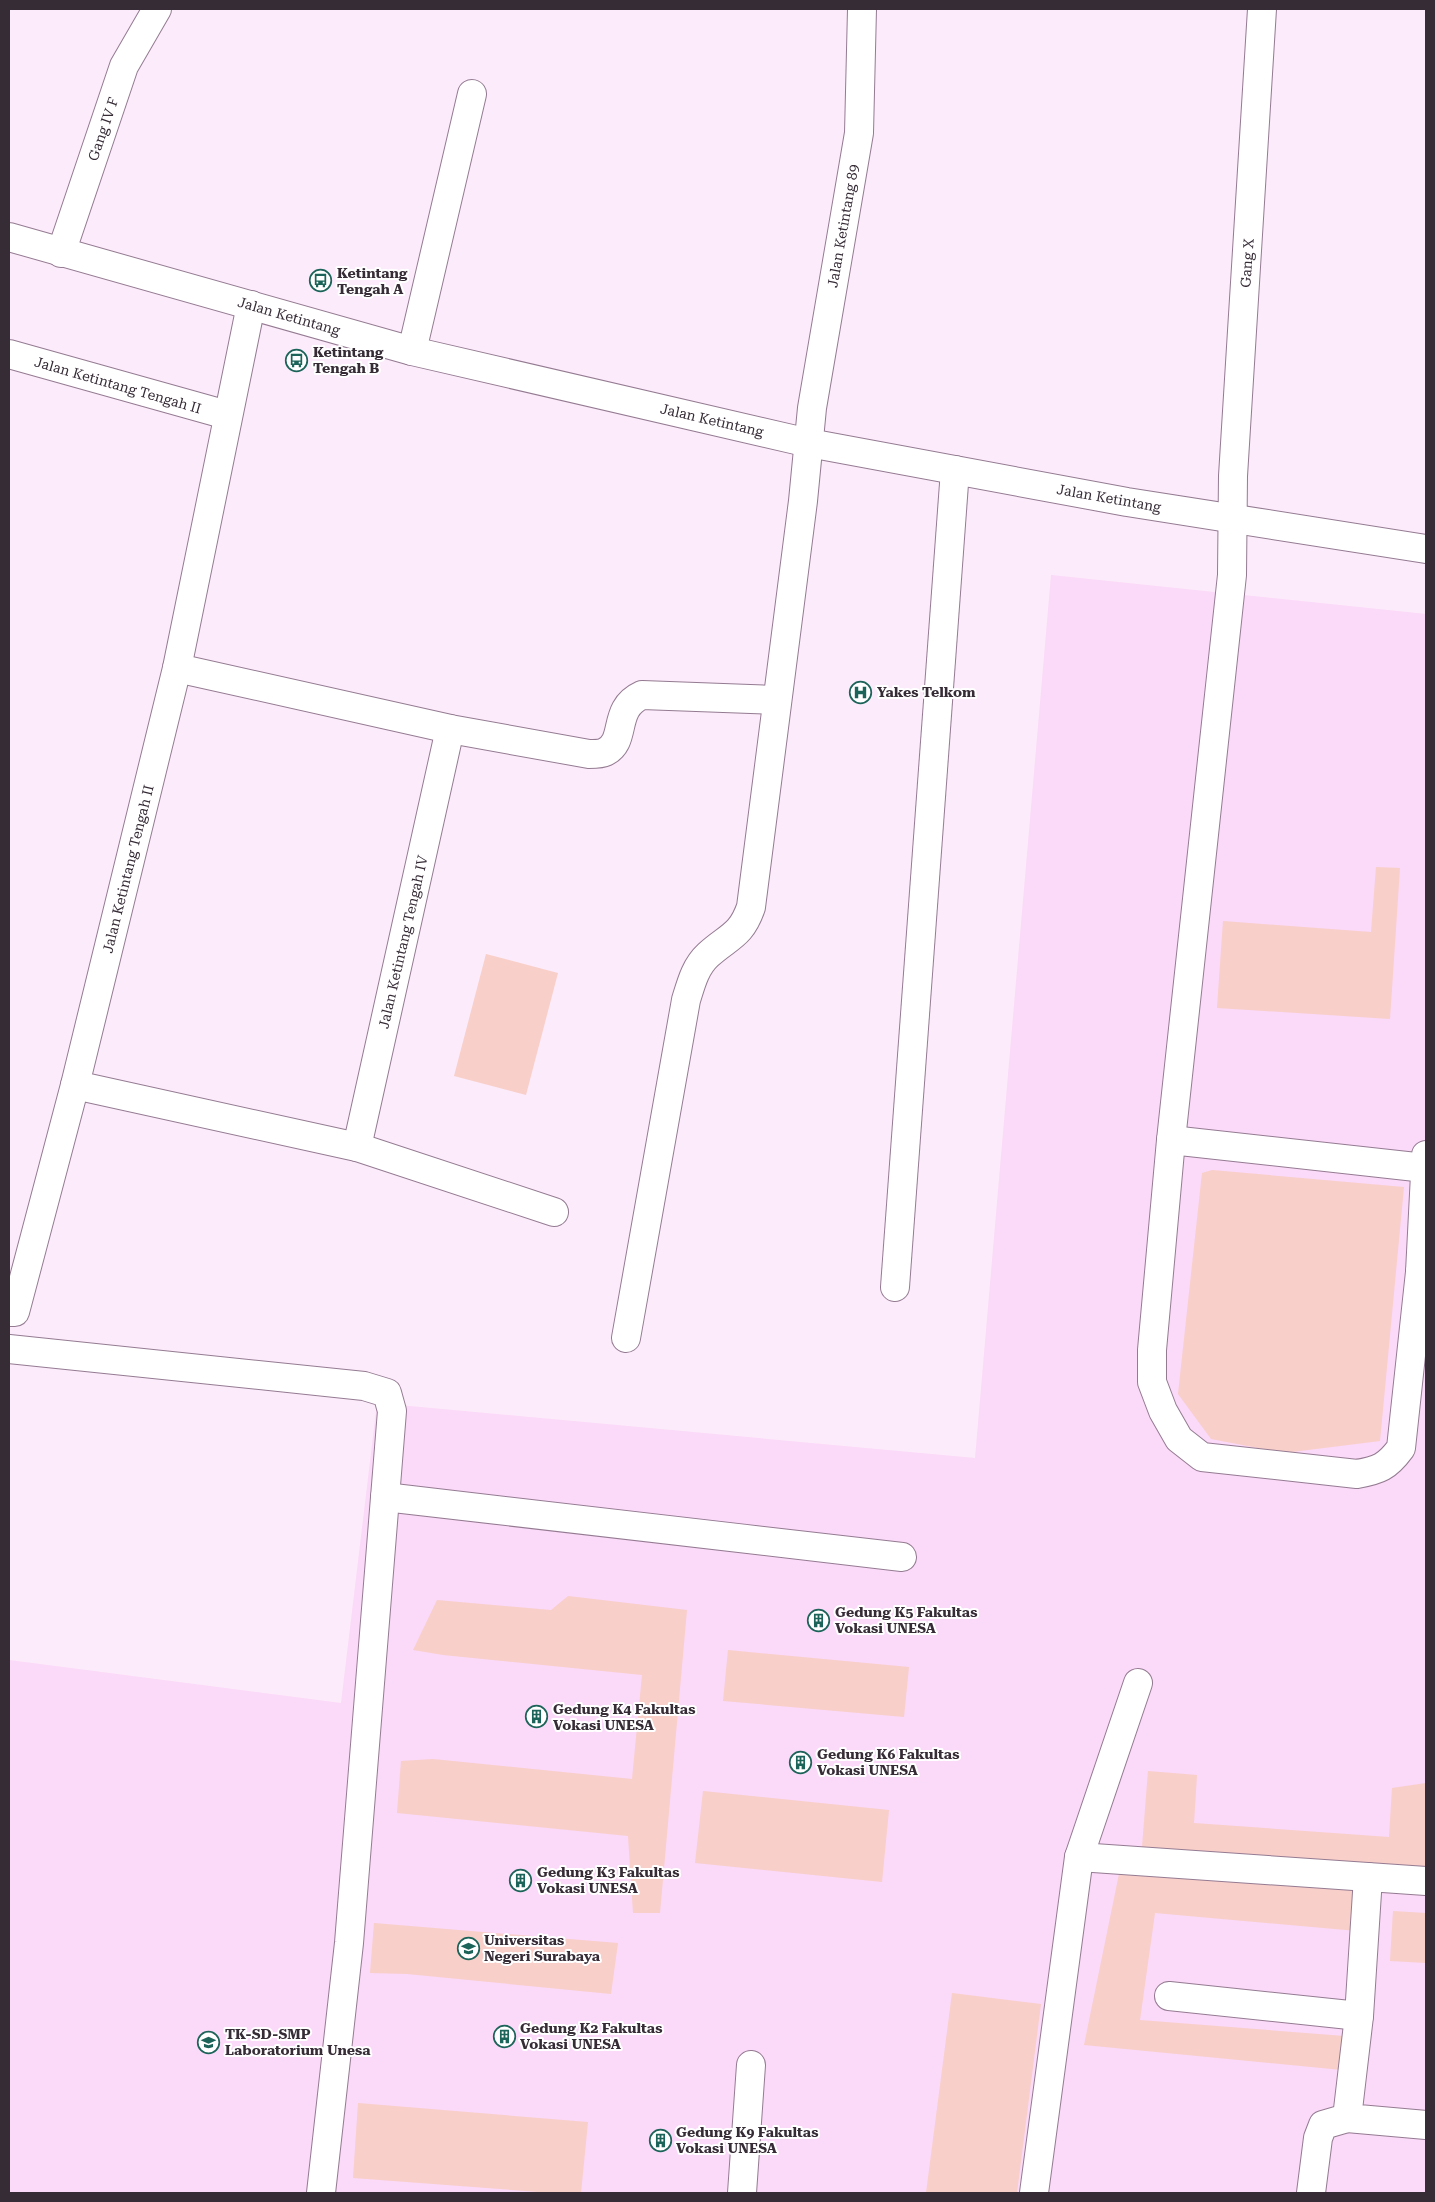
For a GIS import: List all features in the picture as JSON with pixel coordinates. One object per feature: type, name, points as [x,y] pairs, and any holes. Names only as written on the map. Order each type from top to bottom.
[{"type":"street","name":"Gang IV F","points":[[61,254],[124,66],[157,9]]},
{"type":"street","name":"Jalan Ketintang 89","points":[[626,1338],[686,1000],[693,974],[707,956],[732,938],[745,924],[751,907],[812,408],[859,133],[862,9]]},
{"type":"street","name":"Gang X","points":[[1262,9],[1232,518],[1232,575],[1172,1140],[1152,1350],[1152,1382],[1163,1412],[1179,1439],[1202,1457],[1357,1474],[1374,1471],[1389,1463],[1401,1448],[1423,1272],[1426,1161]]},
{"type":"street","points":[[412,351],[472,94]]},
{"type":"street","name":"Jalan Ketintang","points":[[9,237],[61,254],[412,351],[809,443],[1127,502],[1426,549]]},
{"type":"street","name":"Jalan Ketintang Tengah II","points":[[9,1312],[15,1312],[75,1085],[177,668],[227,415],[251,305]]},
{"type":"street","name":"Jalan Ketintang Tengah II","points":[[9,354],[227,415]]},
{"type":"street","points":[[895,1287],[955,470]]},
{"type":"street","points":[[177,668],[450,729],[589,754],[605,752],[616,742],[625,710],[630,700],[642,695],[777,700]]},
{"type":"street","name":"Jalan Ketintang Tengah IV","points":[[357,1147],[450,729]]},
{"type":"street","points":[[75,1085],[357,1147],[554,1212]]},
{"type":"street","points":[[1172,1140],[1426,1161]]},
{"type":"street","points":[[9,1349],[364,1386],[386,1393],[392,1411],[349,1943],[321,2193]]},
{"type":"street","points":[[385,1497],[902,1557]]},
{"type":"street","points":[[1034,2193],[1079,1857],[1138,1683]]},
{"type":"street","points":[[1079,1857],[1426,1881]]},
{"type":"street","points":[[1347,2118],[1359,2016],[1368,1877]]},
{"type":"street","points":[[1169,1996],[1359,2016]]},
{"type":"street","points":[[742,2193],[751,2065]]},
{"type":"street","points":[[1311,2193],[1318,2138],[1323,2125],[1347,2118],[1426,2125]]},
{"type":"shaded area","points":[[1051,575],[1426,614],[1426,2193],[9,2193],[9,1660],[341,1703],[377,1403],[975,1458]]},
{"type":"shaded area","points":[[1376,867],[1400,868],[1390,1019],[1217,1008],[1223,921],[1371,932]]},
{"type":"shaded area","points":[[486,954],[558,973],[526,1095],[454,1076]]},
{"type":"shaded area","points":[[1212,1170],[1404,1187],[1380,1441],[1284,1453],[1211,1439],[1178,1394],[1202,1173]]},
{"type":"shaded area","points":[[568,1596],[687,1610],[660,1913],[633,1913],[628,1836],[397,1813],[401,1761],[433,1759],[632,1779],[642,1675],[443,1655],[413,1650],[437,1600],[551,1610]]},
{"type":"shaded area","points":[[728,1650],[909,1667],[904,1717],[723,1701]]},
{"type":"shaded area","points":[[1148,1771],[1197,1775],[1194,1823],[1389,1837],[1392,1788],[1426,1783],[1426,1867],[1142,1847]]},
{"type":"shaded area","points":[[703,1791],[889,1810],[882,1882],[695,1863]]},
{"type":"shaded area","points":[[1120,1869],[1358,1887],[1357,1931],[1155,1913],[1140,2020],[1344,2036],[1342,2070],[1084,2045]]},
{"type":"shaded area","points":[[1393,1911],[1426,1913],[1426,1963],[1390,1961]]},
{"type":"shaded area","points":[[374,1923],[618,1943],[611,1994],[407,1974],[370,1973]]},
{"type":"shaded area","points":[[952,1993],[1041,2004],[1017,2193],[926,2193]]},
{"type":"shaded area","points":[[358,2103],[588,2122],[581,2193],[552,2193],[353,2178]]},
{"type":"place","name":"Ketintang Tengah A","points":[[321,281]]},
{"type":"place","name":"Ketintang Tengah B","points":[[297,360]]},
{"type":"place","name":"Yakes Telkom","points":[[861,692]]},
{"type":"place","name":"Gedung K5 Fakultas Vokasi UNESA","points":[[819,1620]]},
{"type":"place","name":"Gedung K4 Fakultas Vokasi UNESA","points":[[537,1717]]},
{"type":"place","name":"Gedung K6 Fakultas Vokasi UNESA","points":[[801,1762]]},
{"type":"place","name":"Gedung K3 Fakultas Vokasi UNESA","points":[[521,1880]]},
{"type":"place","name":"Universitas Negeri Surabaya","points":[[468,1948]]},
{"type":"place","name":"Gedung K2 Fakultas Vokasi UNESA","points":[[504,2036]]},
{"type":"place","name":"TK-SD-SMP Laboratorium Unesa","points":[[209,2042]]},
{"type":"place","name":"Gedung K9 Fakultas Vokasi UNESA","points":[[660,2140]]}]
